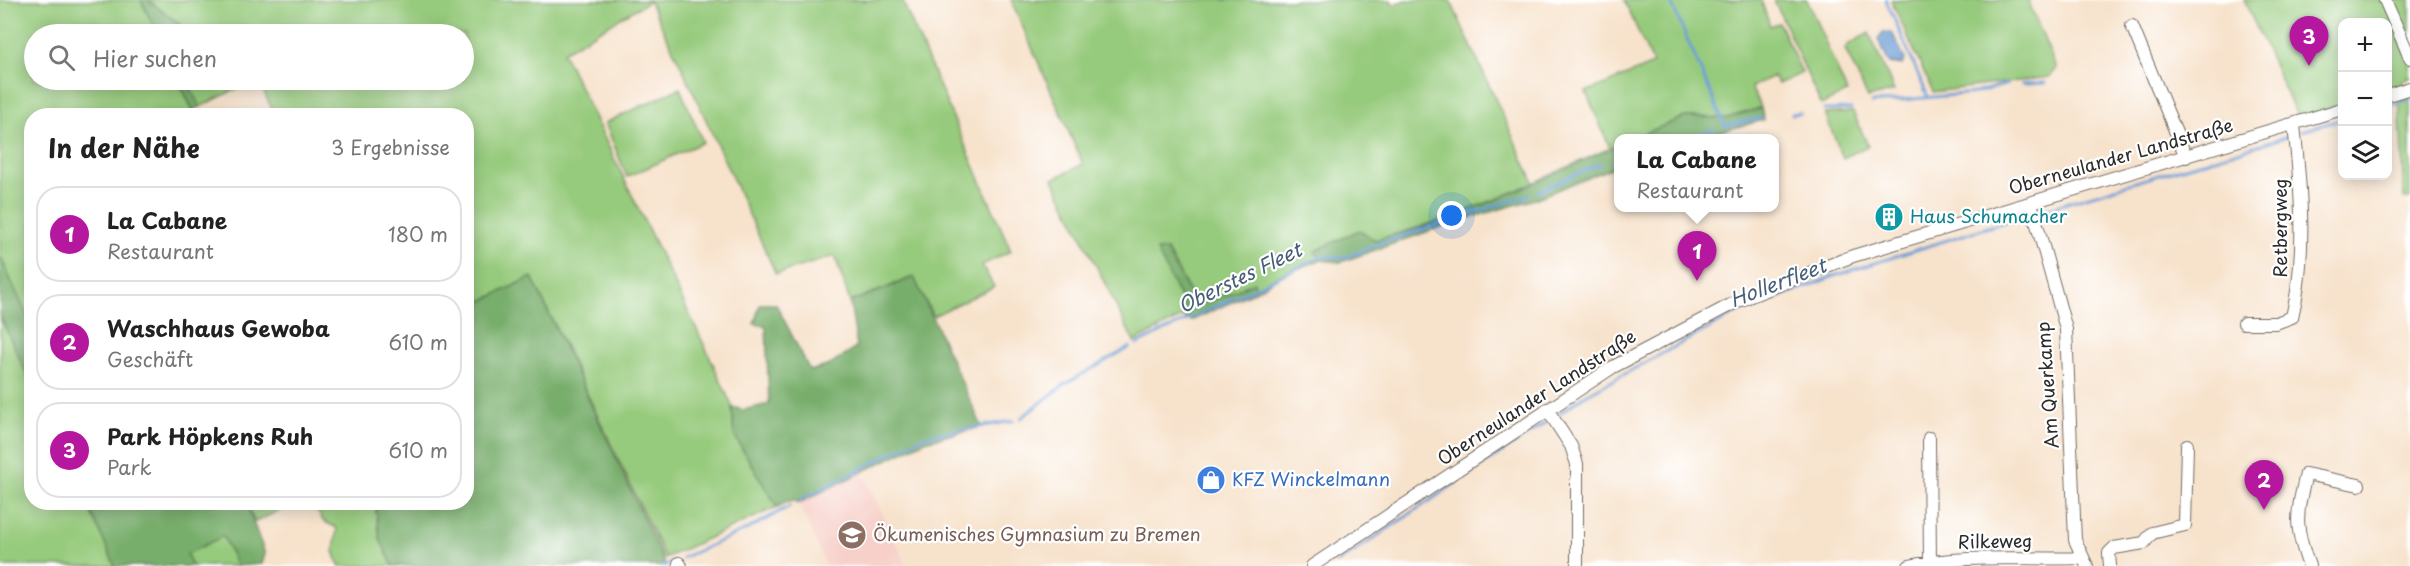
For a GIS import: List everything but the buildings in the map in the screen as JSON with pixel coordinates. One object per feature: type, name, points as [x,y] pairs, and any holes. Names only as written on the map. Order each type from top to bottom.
[{"type":"street","points":[[2385,0],[2410,58]]},
{"type":"street","points":[[2132,27],[2186,156]]},
{"type":"street","points":[[2392,94],[2410,88]]},
{"type":"street","name":"Oberneulander Landstraße","points":[[1318,564],[1547,409],[1643,350],[1738,301],[1853,256],[2338,112]]},
{"type":"street","name":"Retbergweg","points":[[2244,323],[2276,323],[2292,316],[2295,306],[2300,278],[2298,167],[2294,126]]},
{"type":"street","name":"Am Querkamp","points":[[2031,202],[2067,329],[2072,508],[2075,540],[2084,562]]},
{"type":"street","points":[[1547,409],[1571,446],[1576,464],[1577,566]]},
{"type":"street","points":[[1929,438],[1930,562]]},
{"type":"street","points":[[2110,566],[2109,553],[2114,548],[2144,543],[2152,533],[2185,525],[2187,445]]},
{"type":"street","points":[[2309,566],[2297,530],[2296,515],[2306,474],[2359,485]]},
{"type":"street","name":"Rilkeweg","points":[[1909,566],[1930,562],[2084,562]]},
{"type":"shaded area","name":"Ökumenisches Gymnasium zu Bremen","points":[[862,471],[907,566],[826,566],[799,503]]},
{"type":"green space","points":[[0,0],[141,0],[152,24],[24,24],[24,90],[183,90],[192,108],[24,108],[24,309],[0,256]]},
{"type":"green space","points":[[141,0],[148,0],[179,24],[152,24]]},
{"type":"green space","points":[[148,0],[902,0],[1011,251],[982,265],[994,287],[933,316],[913,277],[850,302],[835,256],[776,274],[686,76],[649,1],[563,52],[732,406],[734,435],[777,507],[665,558],[532,277],[474,305],[474,108],[272,108],[263,90],[474,90],[474,24],[180,24]]},
{"type":"green space","points":[[1011,0],[1391,0],[1393,5],[1405,0],[1450,0],[1534,183],[1459,214],[1402,233],[1324,248],[1316,251],[1320,260],[1281,275],[1257,290],[1253,283],[1224,296],[1196,304],[1167,250],[1158,251],[1188,314],[1134,342],[1053,179],[1083,164]]},
{"type":"green space","points":[[1624,0],[1761,0],[1770,26],[1779,23],[1802,73],[1778,84],[1773,76],[1751,87],[1761,108],[1727,118],[1685,117],[1643,134],[1614,134],[1614,146],[1610,148],[1586,92],[1653,64]]},
{"type":"green space","points":[[1774,0],[1807,0],[1847,92],[1821,105]]},
{"type":"green space","points":[[1891,0],[2028,0],[2056,68],[2049,77],[1933,92]]},
{"type":"green space","points":[[2244,0],[2410,0],[2410,78],[2402,81],[2403,85],[2392,89],[2392,18],[2338,18],[2338,105],[2298,118]]},
{"type":"green space","points":[[1869,33],[1894,91],[1868,98],[1845,49],[1849,44]]},
{"type":"green space","points":[[680,88],[703,142],[627,177],[605,123]]},
{"type":"green space","points":[[183,90],[191,90],[200,107],[192,108]]},
{"type":"green space","points":[[191,90],[234,90],[200,107]]},
{"type":"green space","points":[[2410,96],[2410,199],[2404,199],[2399,98]]},
{"type":"green space","points":[[1761,108],[1764,120],[1711,134],[1643,134],[1685,117],[1727,118]]},
{"type":"green space","points":[[1853,112],[1868,146],[1843,158],[1825,114]]},
{"type":"green space","points":[[1614,146],[1614,167],[1532,200],[1455,222],[1341,262],[1320,260],[1315,251],[1359,230],[1375,240],[1423,227],[1493,201]]},
{"type":"green space","points":[[1166,250],[1196,304],[1224,296],[1254,282],[1257,290],[1191,321],[1183,316],[1188,314],[1157,251]]},
{"type":"green space","points":[[0,256],[24,309],[24,368],[0,316]]},
{"type":"green space","points":[[532,277],[666,566],[393,566],[380,539],[376,510],[474,510],[474,305]]},
{"type":"green space","points":[[914,277],[982,427],[925,441],[799,503],[792,500],[777,507],[734,435],[732,407],[743,410],[769,404],[766,326],[754,324],[760,304],[776,304],[810,371],[830,365],[857,347],[850,302]]},
{"type":"green space","points":[[0,316],[24,368],[24,510],[90,510],[115,566],[0,566]]},
{"type":"green space","points":[[90,510],[249,510],[265,554],[262,564],[237,566],[223,536],[187,554],[192,566],[115,566]]},
{"type":"green space","points":[[249,510],[280,510],[255,522]]},
{"type":"green space","points":[[317,510],[376,510],[380,539],[393,566],[339,566],[334,551],[337,528],[323,521]]},
{"type":"green space","points":[[223,536],[237,566],[192,566],[186,554]]},
{"type":"water","points":[[1883,32],[1892,32],[1905,60],[1902,65],[1889,63],[1878,39]]},
{"type":"waterway","points":[[1670,0],[1725,126]]},
{"type":"waterway","points":[[1886,0],[1928,97]]},
{"type":"waterway","name":"Oberstes Fleet","points":[[2022,84],[2045,83]]},
{"type":"waterway","name":"Oberstes Fleet","points":[[1872,103],[1975,93],[2008,84]]},
{"type":"waterway","name":"Hollerfleet","points":[[2392,105],[2410,99]]},
{"type":"waterway","name":"Oberstes Fleet","points":[[1824,110],[1851,109]]},
{"type":"waterway","name":"Oberstes Fleet","points":[[1792,114],[1800,113]]},
{"type":"waterway","name":"Oberstes Fleet","points":[[1725,126],[1761,118]]},
{"type":"waterway","name":"Hollerfleet","points":[[2301,131],[2338,120]]},
{"type":"waterway","name":"Oberstes Fleet","points":[[1700,134],[1713,130]]},
{"type":"waterway","name":"Hollerfleet","points":[[2043,210],[2288,136]]},
{"type":"waterway","name":"Oberstes Fleet","points":[[1538,191],[1600,164]]},
{"type":"waterway","name":"Oberstes Fleet","points":[[1137,344],[1322,256],[1344,258],[1378,244],[1529,195]]},
{"type":"waterway","name":"Hollerfleet","points":[[1560,413],[1584,396],[1737,313],[1837,275],[2023,216]]},
{"type":"waterway","name":"Oberstes Fleet","points":[[1021,418],[1065,384],[1130,347]]},
{"type":"waterway","name":"Oberstes Fleet","points":[[800,500],[925,436],[1013,421]]},
{"type":"waterway","name":"Hollerfleet","points":[[1337,563],[1545,423]]},
{"type":"waterway","name":"Oberstes Fleet","points":[[682,558],[748,529],[790,506]]},
{"type":"waterway","name":"Oberstes Fleet","points":[[664,566],[672,562]]},
{"type":"place","name":"Park Höpkens Ruh","points":[[2309,66]]},
{"type":"place","name":"Haus Schumacher","points":[[1889,217]]},
{"type":"place","name":"La Cabane","points":[[1697,281]]},
{"type":"place","name":"KFZ Winckelmann","points":[[1211,480]]},
{"type":"place","name":"Waschhaus Gewoba","points":[[2264,510]]},
{"type":"place","name":"Ökumenisches Gymnasium zu Bremen","points":[[852,535]]}]
